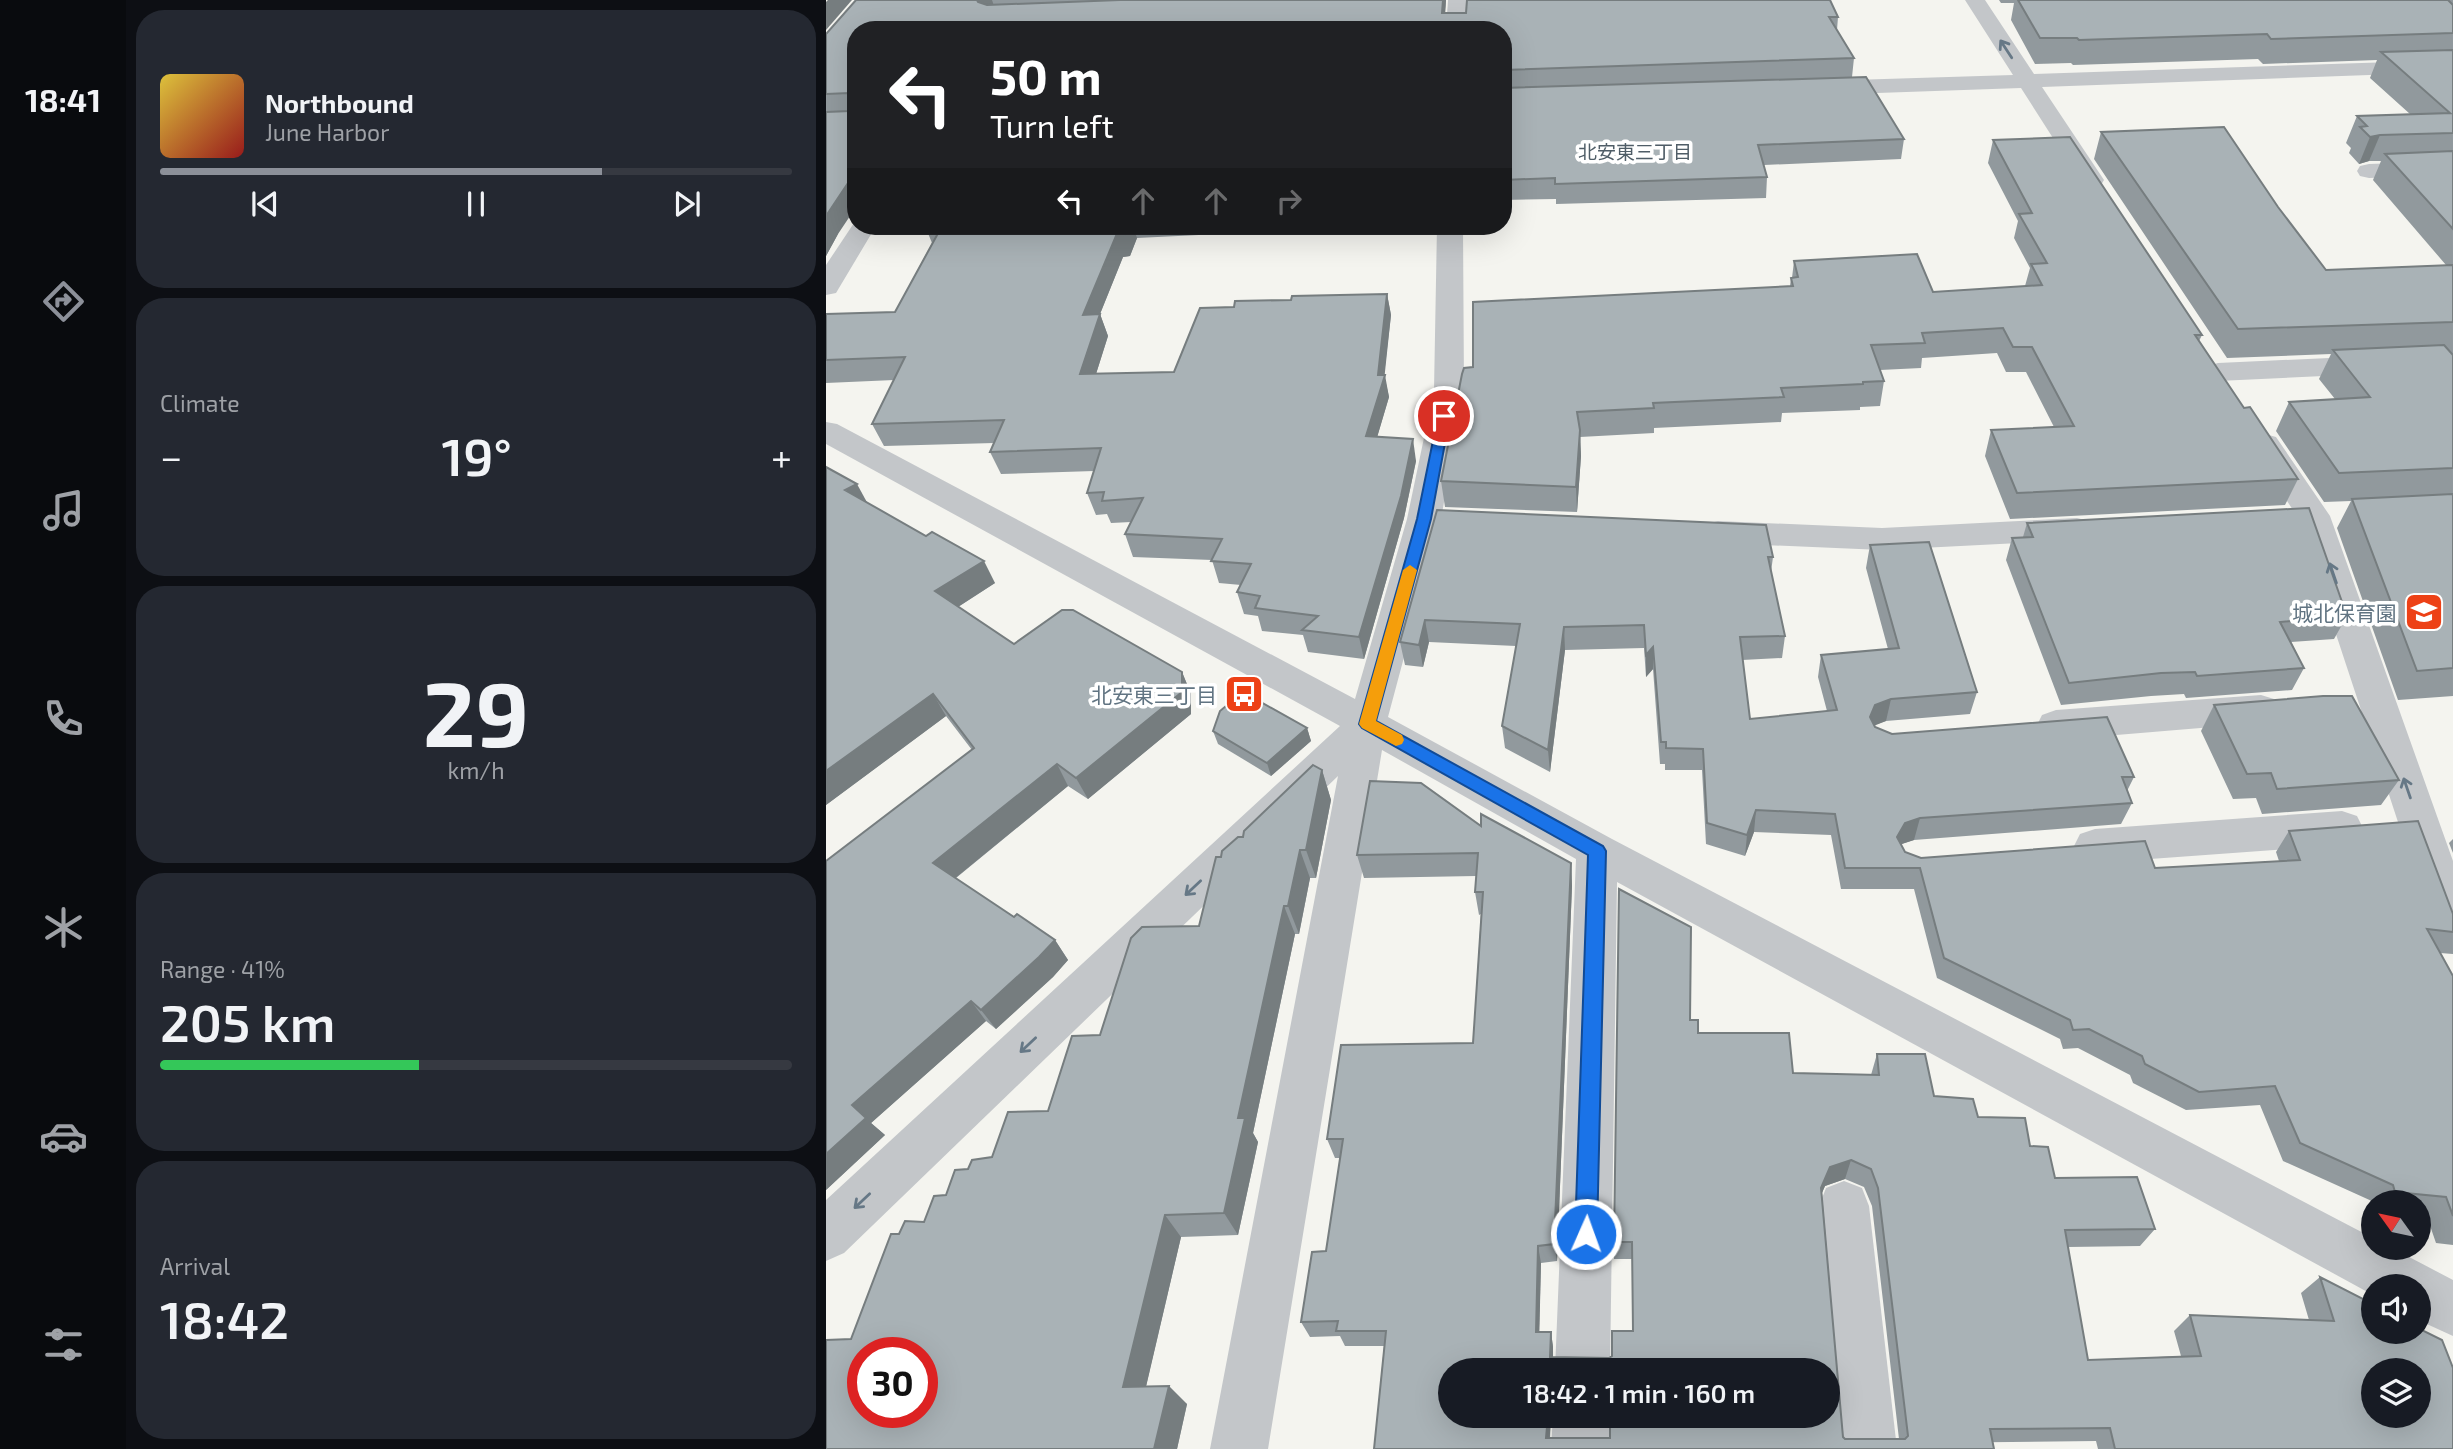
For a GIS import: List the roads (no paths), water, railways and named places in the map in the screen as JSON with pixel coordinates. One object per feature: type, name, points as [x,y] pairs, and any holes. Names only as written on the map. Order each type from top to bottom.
[{"type":"street","points":[[1457,21],[1458,0]]},
{"type":"street","points":[[1988,8],[2026,81],[2110,209]]},
{"type":"street","points":[[1792,89],[2453,66]]},
{"type":"street","points":[[2369,171],[2453,168]]},
{"type":"street","points":[[826,287],[858,235]]},
{"type":"street","points":[[1239,1449],[1367,724],[1438,519],[1449,390],[1450,235]]},
{"type":"street","points":[[2453,380],[2438,362],[2210,360],[2313,516],[2453,922]]},
{"type":"street","points":[[826,431],[1597,851],[2388,1274]]},
{"type":"street","points":[[2271,519],[2351,514]]},
{"type":"street","points":[[1688,531],[1882,539],[2104,528]]},
{"type":"street","points":[[2336,703],[2376,700]]},
{"type":"street","points":[[2023,727],[2295,706]]},
{"type":"street","points":[[826,1235],[1367,724]]},
{"type":"street","points":[[2064,848],[2418,822]]},
{"type":"street","points":[[1582,1358],[1597,851]]},
{"type":"street","points":[[1844,1206],[1868,1449]]},
{"type":"street","points":[[2431,1298],[2453,1310]]},
{"type":"street","points":[[1580,1449],[1581,1428]]},
{"type":"place","name":"城北保育園","points":[[2424,612]]},
{"type":"place","name":"北安東三丁目","points":[[1244,694]]},
{"type":"district","name":"北安東三丁目","points":[[1635,151]]}]
